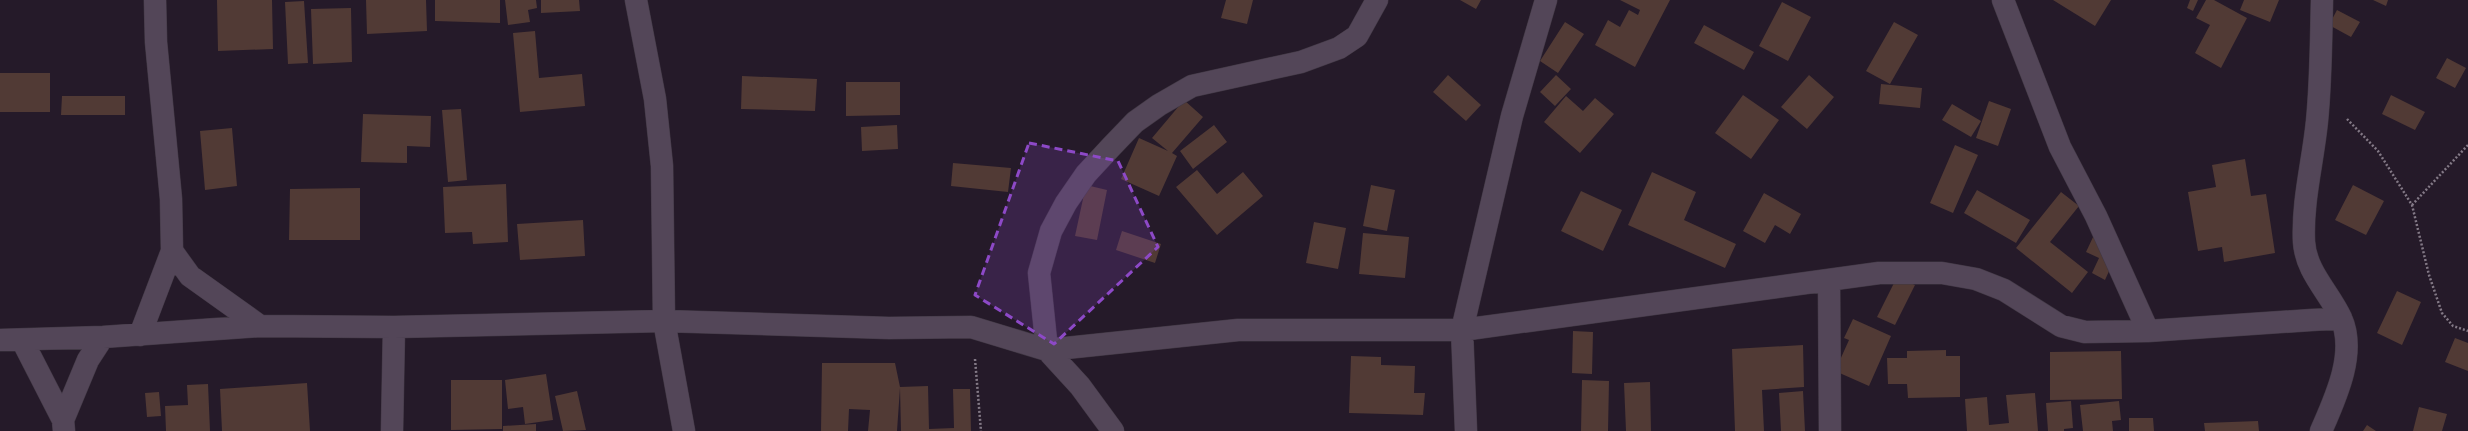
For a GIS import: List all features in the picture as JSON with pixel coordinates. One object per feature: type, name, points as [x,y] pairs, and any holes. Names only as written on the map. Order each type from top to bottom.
[{"type":"street","points":[[140,335],[172,251],[171,199],[156,42],[155,0]]},
{"type":"street","points":[[636,0],[655,99],[662,166],[664,321],[684,431]]},
{"type":"street","points":[[1113,431],[1080,386],[1047,350],[1039,273],[1051,231],[1066,203],[1086,174],[1135,122],[1192,86],[1301,62],[1339,48],[1356,36],[1377,0]]},
{"type":"street","points":[[1466,431],[1462,330],[1512,116],[1546,0]]},
{"type":"street","points":[[2003,0],[2060,147],[2096,216],[2148,331]]},
{"type":"street","points":[[2320,431],[2336,396],[2345,356],[2346,334],[2341,318],[2313,273],[2304,244],[2303,209],[2313,155],[2320,90],[2322,0]]},
{"type":"street","points":[[172,251],[190,276],[260,326]]},
{"type":"street","points":[[0,340],[103,337],[260,326],[394,327],[664,321],[889,328],[971,327],[1047,350],[1238,330],[1462,330],[1879,273],[1942,273],[1976,279],[2004,290],[2061,326],[2085,332],[2148,331],[2341,318]]},
{"type":"street","points":[[1829,280],[1830,431]]},
{"type":"street","points":[[392,431],[394,327]]},
{"type":"street","points":[[63,426],[88,360],[103,337]]},
{"type":"street","points":[[22,340],[63,426]]},
{"type":"path","points":[[2320,90],[2378,150],[2412,205],[2429,275],[2442,313],[2453,326],[2468,330]]},
{"type":"path","points":[[2412,205],[2468,146]]},
{"type":"path","points":[[971,327],[978,384],[981,431]]},
{"type":"highlighted area","points":[[1029,143],[1118,161],[1158,247],[1054,344],[975,295]]},
{"type":"building","points":[[217,0],[272,0],[273,49],[218,51]]},
{"type":"building","points":[[366,0],[426,0],[427,31],[367,34]]},
{"type":"building","points":[[435,0],[500,0],[500,23],[435,21]]},
{"type":"building","points":[[505,0],[536,0],[537,8],[528,10],[530,22],[508,25]]},
{"type":"building","points":[[541,0],[579,0],[580,11],[541,13]]},
{"type":"building","points":[[1226,0],[1253,0],[1247,24],[1221,18]]},
{"type":"building","points":[[1460,0],[1481,0],[1476,9]]},
{"type":"building","points":[[1620,0],[1670,0],[1635,67],[1595,45],[1608,20],[1620,27],[1629,10],[1638,15],[1640,10]]},
{"type":"building","points":[[2053,0],[2111,0],[2095,26]]},
{"type":"building","points":[[2190,0],[2198,0],[2193,11],[2187,8]]},
{"type":"building","points":[[2206,0],[2214,0],[2247,18],[2221,68],[2195,53],[2210,25],[2196,18]]},
{"type":"building","points":[[2244,0],[2279,0],[2270,22],[2240,10]]},
{"type":"building","points":[[2373,0],[2388,0],[2386,6]]},
{"type":"building","points":[[304,1],[308,63],[288,64],[285,2]]},
{"type":"building","points":[[1782,2],[1811,17],[1788,61],[1759,46]]},
{"type":"building","points":[[351,8],[352,62],[313,64],[311,9]]},
{"type":"building","points":[[2337,10],[2360,22],[2351,37],[2329,25]]},
{"type":"building","points":[[1565,22],[1584,34],[1558,73],[1540,61]]},
{"type":"building","points":[[1894,22],[1918,35],[1890,84],[1866,71]]},
{"type":"building","points":[[1704,25],[1754,52],[1744,70],[1694,43]]},
{"type":"building","points":[[535,31],[539,78],[582,74],[585,106],[520,112],[513,33]]},
{"type":"building","points":[[2447,58],[2466,68],[2455,88],[2436,78]]},
{"type":"building","points":[[0,73],[50,73],[50,112],[0,112]]},
{"type":"building","points":[[1448,75],[1481,105],[1466,121],[1433,92]]},
{"type":"building","points":[[1556,75],[1571,89],[1555,106],[1540,92]]},
{"type":"building","points":[[1809,75],[1834,97],[1807,129],[1781,107]]},
{"type":"building","points":[[742,76],[817,79],[815,111],[741,109]]},
{"type":"building","points":[[846,82],[900,82],[900,115],[846,116]]},
{"type":"building","points":[[1881,84],[1922,88],[1920,108],[1879,104]]},
{"type":"building","points":[[1743,95],[1779,120],[1751,159],[1715,133]]},
{"type":"building","points":[[2391,95],[2425,112],[2415,130],[2382,114]]},
{"type":"building","points":[[62,96],[125,96],[125,115],[61,115]]},
{"type":"building","points":[[1566,96],[1583,111],[1595,98],[1614,114],[1580,153],[1544,122]]},
{"type":"building","points":[[1184,100],[1203,117],[1172,153],[1177,156],[1159,196],[1121,179],[1139,138],[1168,151],[1152,138]]},
{"type":"building","points":[[1989,101],[2011,109],[1998,146],[1976,138]]},
{"type":"building","points":[[1952,104],[1981,121],[1971,137],[1942,120]]},
{"type":"building","points":[[461,109],[467,180],[448,182],[442,110]]},
{"type":"building","points":[[363,114],[431,116],[430,147],[407,146],[407,163],[361,162]]},
{"type":"building","points":[[897,125],[898,149],[862,151],[861,127]]},
{"type":"building","points":[[1214,125],[1227,142],[1193,169],[1180,151]]},
{"type":"building","points":[[232,128],[237,186],[205,190],[200,131]]},
{"type":"building","points":[[1955,145],[1978,155],[1953,213],[1930,203]]},
{"type":"building","points":[[2245,159],[2251,196],[2266,194],[2275,253],[2224,262],[2222,247],[2198,251],[2188,192],[2216,187],[2212,165]]},
{"type":"building","points":[[953,163],[1011,168],[1008,192],[951,186]]},
{"type":"building","points":[[1197,170],[1217,194],[1243,172],[1263,196],[1217,235],[1176,187]]},
{"type":"building","points":[[1652,172],[1696,192],[1684,220],[1736,244],[1725,268],[1628,225]]},
{"type":"building","points":[[506,184],[508,242],[473,244],[472,232],[445,233],[443,187]]},
{"type":"building","points":[[1086,185],[1107,190],[1097,240],[1075,236]]},
{"type":"building","points":[[1371,185],[1395,190],[1387,231],[1363,226]]},
{"type":"building","points":[[2353,185],[2384,201],[2366,235],[2335,220]]},
{"type":"building","points":[[360,188],[360,240],[289,240],[290,189]]},
{"type":"building","points":[[1977,190],[2030,220],[2016,243],[1964,213]]},
{"type":"building","points":[[1581,191],[1622,210],[1603,251],[1561,231]]},
{"type":"building","points":[[2061,192],[2079,206],[2050,242],[2088,272],[2072,293],[2016,248]]},
{"type":"building","points":[[1764,193],[1801,214],[1790,234],[1775,225],[1765,243],[1743,231]]},
{"type":"building","points":[[583,220],[585,256],[520,260],[517,224]]},
{"type":"building","points":[[1314,222],[1346,228],[1338,269],[1306,263]]},
{"type":"building","points":[[1122,231],[1161,244],[1155,263],[1116,250]]},
{"type":"building","points":[[1363,233],[1409,237],[1405,278],[1359,274]]},
{"type":"building","points":[[2094,235],[2120,247],[2105,280],[2092,273],[2099,258],[2086,252]]},
{"type":"building","points":[[1897,277],[1915,285],[1895,325],[1877,317]]},
{"type":"building","points":[[2397,291],[2421,302],[2402,345],[2377,333]]},
{"type":"building","points":[[1853,319],[1891,336],[1869,386],[1835,371],[1849,340],[1844,338]]},
{"type":"building","points":[[1573,331],[1593,332],[1592,374],[1572,373]]},
{"type":"building","points":[[2455,338],[2468,343],[2468,371],[2445,362]]},
{"type":"building","points":[[1803,345],[1804,387],[1762,390],[1764,431],[1735,431],[1732,349]]},
{"type":"building","points":[[1946,350],[1946,356],[1960,356],[1960,397],[1908,398],[1907,384],[1888,384],[1887,358],[1907,358],[1907,351]]},
{"type":"building","points":[[2121,351],[2122,399],[2050,400],[2050,352]]},
{"type":"building","points":[[1351,356],[1381,357],[1381,365],[1415,366],[1414,393],[1425,393],[1423,415],[1349,413]]},
{"type":"building","points":[[822,363],[895,363],[900,387],[928,386],[929,429],[954,428],[953,389],[970,389],[971,431],[901,431],[900,388],[897,431],[868,431],[870,410],[849,409],[848,431],[821,431]]},
{"type":"building","points":[[546,374],[553,420],[525,424],[523,407],[508,409],[505,380]]},
{"type":"building","points":[[451,380],[502,380],[502,429],[451,430]]},
{"type":"building","points":[[1582,380],[1609,381],[1608,431],[1581,431]]},
{"type":"building","points":[[1650,382],[1651,431],[1626,431],[1624,383]]},
{"type":"building","points":[[307,383],[310,431],[222,431],[220,389]]},
{"type":"building","points":[[208,384],[210,431],[166,431],[165,406],[188,405],[187,385]]},
{"type":"building","points":[[577,391],[586,430],[563,431],[555,396]]},
{"type":"building","points":[[1803,391],[1805,431],[1781,431],[1779,393]]},
{"type":"building","points":[[159,392],[161,416],[147,417],[145,393]]},
{"type":"building","points":[[2035,393],[2038,431],[1967,431],[1965,399],[1987,397],[1989,425],[2009,423],[2006,395]]},
{"type":"building","points":[[2071,401],[2073,428],[2064,429],[2064,431],[2048,431],[2046,403]]},
{"type":"building","points":[[2119,401],[2121,420],[2112,421],[2113,431],[2083,431],[2080,405]]},
{"type":"building","points":[[2419,407],[2447,414],[2442,431],[2413,431]]},
{"type":"building","points":[[2129,418],[2153,418],[2154,431],[2129,431]]},
{"type":"building","points":[[2258,421],[2259,431],[2205,431],[2204,423]]},
{"type":"building","points":[[536,424],[536,431],[503,431],[503,426]]},
{"type":"building","points":[[2367,425],[2376,431],[2363,431]]}]
